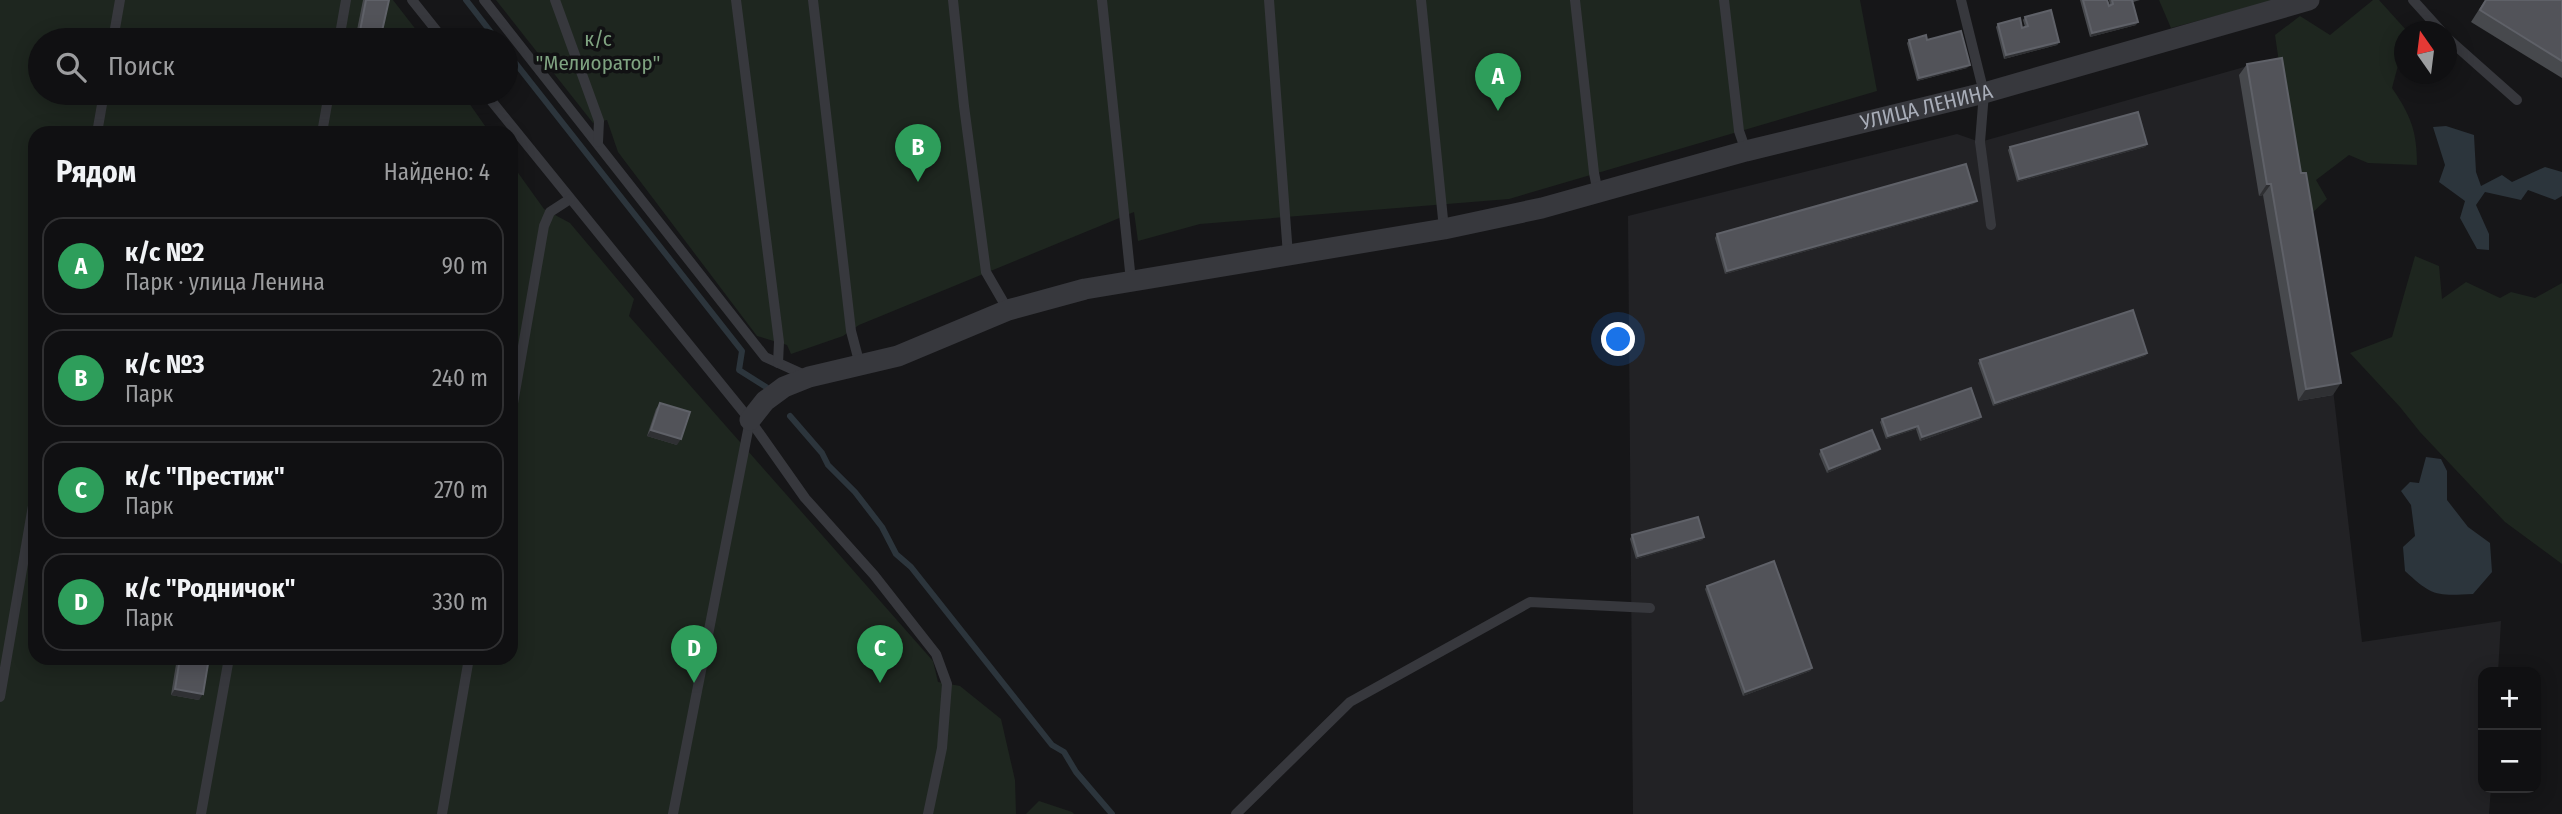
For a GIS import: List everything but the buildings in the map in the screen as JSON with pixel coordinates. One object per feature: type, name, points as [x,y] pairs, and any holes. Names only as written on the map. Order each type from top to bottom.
[{"type":"street","name":"УЛИЦА ЛЕНИНА","points":[[750,419],[765,401],[785,387],[809,377],[898,356],[1008,310],[1085,289],[1444,229],[1542,208],[1746,151],[1984,93],[2309,0]]},
{"type":"lane","points":[[115,28],[120,0]]},
{"type":"lane","points":[[341,28],[346,0]]},
{"type":"lane","points":[[412,0],[434,28]]},
{"type":"lane","points":[[484,0],[506,28]]},
{"type":"lane","points":[[555,0],[599,121],[598,142]]},
{"type":"lane","points":[[736,0],[779,342],[778,363]]},
{"type":"lane","points":[[813,0],[851,331],[860,365]]},
{"type":"lane","points":[[953,0],[986,272],[1008,310]]},
{"type":"lane","points":[[1102,0],[1131,281]]},
{"type":"lane","points":[[1269,0],[1289,255]]},
{"type":"lane","points":[[1421,0],[1444,229]]},
{"type":"lane","points":[[1575,0],[1598,193]]},
{"type":"lane","points":[[1724,0],[1739,131],[1746,151]]},
{"type":"lane","points":[[1961,0],[1984,93],[1980,142],[1991,225]]},
{"type":"lane","points":[[2413,0],[2432,21]]},
{"type":"lane","points":[[518,42],[765,357],[809,377]]},
{"type":"lane","points":[[2457,47],[2517,100]]},
{"type":"lane","points":[[98,126],[102,105]]},
{"type":"lane","points":[[323,126],[327,105]]},
{"type":"lane","points":[[495,105],[511,126]]},
{"type":"lane","points":[[518,134],[750,419],[805,498],[874,575],[936,654],[947,678],[942,748],[928,814]]},
{"type":"lane","points":[[518,375],[544,226],[550,212],[570,199]]},
{"type":"lane","points":[[673,814],[750,419]]},
{"type":"lane","points":[[0,696],[28,534]]},
{"type":"lane","points":[[1236,814],[1350,702],[1530,602],[1650,608]]},
{"type":"lane","points":[[201,814],[228,665]]},
{"type":"lane","points":[[442,814],[468,665]]},
{"type":"shaded area","points":[[2283,56],[2314,223],[2362,642],[2501,621],[2498,667],[2478,667],[2478,793],[2491,793],[2489,814],[1633,814],[1628,216],[1957,134],[1980,142]]},
{"type":"shaded area","points":[[2446,126],[2474,135],[2476,172],[2481,186],[2502,175],[2512,182],[2545,167],[2562,172],[2562,196],[2555,200],[2528,190],[2521,200],[2485,192],[2476,205],[2489,234],[2489,250],[2477,249],[2460,218],[2465,201],[2439,182],[2445,165],[2433,127]]},
{"type":"shaded area","points":[[2426,457],[2441,459],[2447,471],[2447,500],[2468,527],[2490,543],[2492,572],[2473,594],[2435,593],[2405,571],[2403,547],[2415,536],[2411,505],[2401,491],[2410,482],[2419,483]]},
{"type":"green space","points":[[0,0],[393,0],[415,28],[28,28],[28,105],[470,105],[485,126],[28,126],[28,665],[518,665],[518,173],[544,209],[570,223],[634,299],[629,316],[933,661],[938,682],[960,686],[1001,719],[1015,780],[1016,814],[0,814]]},
{"type":"green space","name":"к/с \"Мелиоратор\"","points":[[496,0],[1860,0],[1877,91],[1509,199],[1200,224],[1138,241],[1134,212],[859,325],[843,336],[791,354],[787,345],[757,336],[618,152],[607,120],[593,123]]},
{"type":"green space","points":[[2159,0],[2276,0],[2171,28]]},
{"type":"green space","points":[[2373,0],[2379,0],[2398,21],[2394,21],[2392,88],[2412,124],[2417,165],[2368,163],[2349,155],[2316,180],[2327,199],[2309,216],[2289,132],[2275,35],[2300,16],[2330,35]]},
{"type":"green space","points":[[2415,256],[2439,266],[2442,299],[2466,282],[2500,298],[2511,292],[2535,298],[2562,283],[2562,564],[2505,522],[2350,353],[2392,337]]},
{"type":"green space","points":[[1039,801],[1072,812],[1074,814],[1026,814]]},
{"type":"waterway","points":[[466,0],[488,28]]},
{"type":"waterway","points":[[518,66],[742,351],[739,370],[766,387]]},
{"type":"waterway","points":[[790,416],[882,527],[896,554],[911,567],[1052,745],[1064,752],[1076,772],[1112,814]]},
{"type":"place","name":"к/с №2","points":[[1498,111]]},
{"type":"place","name":"к/с №3","points":[[918,182]]},
{"type":"place","name":"к/с \"Родничок\"","points":[[694,683]]},
{"type":"place","name":"к/с \"Престиж\"","points":[[880,683]]}]
